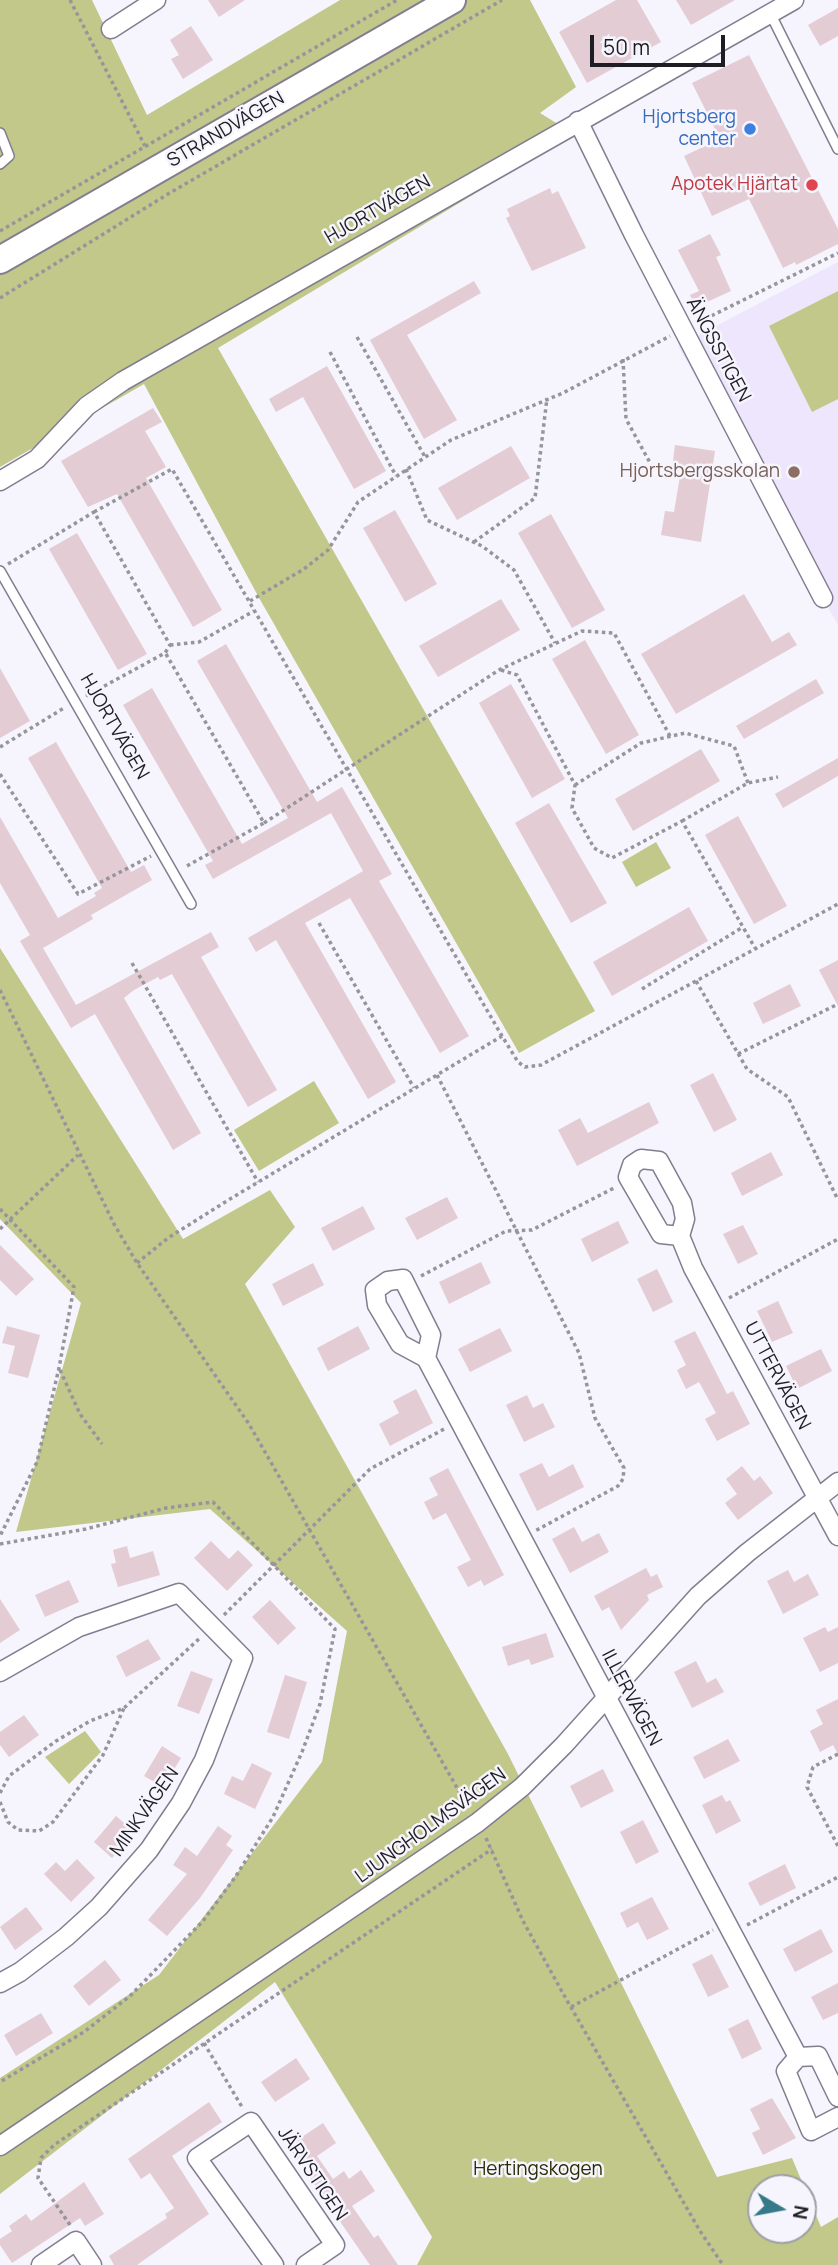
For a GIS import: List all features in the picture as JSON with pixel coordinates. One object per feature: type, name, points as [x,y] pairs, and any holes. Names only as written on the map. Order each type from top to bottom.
[{"type":"street","points":[[111,29],[156,0]]},
{"type":"street","name":"STRANDVÄGEN","points":[[0,260],[452,0]]},
{"type":"street","name":"HJORTVÄGEN","points":[[0,481],[37,459],[87,406],[123,381],[794,0]]},
{"type":"street","name":"ÄNGSSTIGEN","points":[[579,121],[683,330],[824,598]]},
{"type":"street","name":"UTTERVÄGEN","points":[[630,1180],[632,1165],[641,1159],[659,1161],[682,1203],[685,1219],[680,1236],[693,1268],[716,1306],[838,1536]]},
{"type":"street","points":[[630,1180],[661,1234],[680,1236]]},
{"type":"street","points":[[406,1284],[403,1279],[388,1281],[375,1290],[377,1305],[400,1344],[426,1358]]},
{"type":"street","name":"ILLERVÄGEN","points":[[406,1284],[431,1335],[426,1358],[457,1422],[607,1695],[798,2057]]},
{"type":"street","name":"LJUNGHOLMSVÄGEN","points":[[0,2146],[477,1823],[522,1787],[698,1596],[838,1482]]},
{"type":"street","points":[[0,1672],[79,1626],[179,1593],[214,1625]]},
{"type":"street","name":"MINKVÄGEN","points":[[0,1983],[20,1972],[99,1907],[149,1850],[181,1803],[204,1760],[243,1658],[214,1625]]},
{"type":"street","points":[[838,2097],[818,2056],[798,2057],[786,2071],[811,2131],[838,2117]]},
{"type":"street","name":"JÄRVSTIGEN","points":[[274,2265],[197,2158],[251,2122],[335,2245],[306,2265]]},
{"type":"street","points":[[41,2265],[76,2241],[92,2265]]},
{"type":"lane","points":[[770,13],[838,149]]},
{"type":"lane","points":[[0,133],[9,151],[6,161],[0,164]]},
{"type":"lane","name":"HJORTVÄGEN","points":[[0,570],[191,904]]},
{"type":"path","points":[[70,0],[145,146]]},
{"type":"path","points":[[0,231],[397,0]]},
{"type":"path","points":[[0,298],[168,194],[502,0]]},
{"type":"path","points":[[250,601],[319,559],[328,550],[358,502],[451,440],[547,398],[838,253]]},
{"type":"path","points":[[357,337],[425,457]]},
{"type":"path","points":[[330,352],[396,476]]},
{"type":"path","points":[[623,359],[626,419],[654,470]]},
{"type":"path","points":[[474,542],[535,498],[547,398]]},
{"type":"path","points":[[0,570],[94,512],[172,469],[502,1036],[518,1062],[532,1068],[838,904]]},
{"type":"path","points":[[406,469],[428,520],[474,542],[514,569],[555,643]]},
{"type":"path","points":[[94,512],[170,645]]},
{"type":"path","points":[[170,645],[199,642],[254,611]]},
{"type":"path","points":[[174,873],[264,824],[499,670],[582,631],[614,633],[670,736]]},
{"type":"path","points":[[0,747],[165,653],[170,645]]},
{"type":"path","points":[[165,653],[264,824]]},
{"type":"path","points":[[499,670],[517,675],[575,785],[572,808],[594,848],[612,858],[748,783],[778,777]]},
{"type":"path","points":[[575,785],[641,743],[685,733],[734,746],[748,783]]},
{"type":"path","points":[[0,774],[78,894],[161,851]]},
{"type":"path","points":[[682,821],[756,949]]},
{"type":"path","points":[[319,923],[415,1088]]},
{"type":"path","points":[[642,989],[743,927]]},
{"type":"path","points":[[132,963],[258,1182]]},
{"type":"path","points":[[696,981],[747,1069],[788,1097],[838,1200]]},
{"type":"path","points":[[0,990],[78,1156],[137,1263],[249,1424],[310,1527],[492,1849],[523,1921],[570,2007],[723,2265]]},
{"type":"path","points":[[738,1054],[838,1004]]},
{"type":"path","points":[[137,1263],[168,1238],[258,1182],[502,1036]]},
{"type":"path","points":[[437,1075],[579,1353],[595,1418],[624,1472],[621,1482],[614,1488],[520,1539]]},
{"type":"path","points":[[0,1229],[78,1156]]},
{"type":"path","points":[[406,1284],[506,1231],[532,1230],[630,1180]]},
{"type":"path","points":[[0,1209],[74,1287],[37,1462],[0,1536]]},
{"type":"path","points":[[716,1306],[838,1238]]},
{"type":"path","points":[[59,1368],[80,1413],[102,1444]]},
{"type":"path","points":[[0,1793],[9,1776],[56,1741],[90,1721],[124,1708],[214,1625],[370,1469],[457,1422]]},
{"type":"path","points":[[0,1802],[8,1822],[18,1830],[39,1831],[53,1822],[103,1755],[124,1708]]},
{"type":"path","points":[[838,1754],[813,1767],[807,1787],[838,1846]]},
{"type":"path","points":[[76,2241],[76,2234],[38,2178],[41,2158],[54,2145],[492,1849]]},
{"type":"path","points":[[570,2007],[720,1926],[743,1927],[838,1877]]},
{"type":"path","points":[[204,2043],[251,2122]]},
{"type":"shaded area","name":"Hjortsbergsskolan","points":[[838,262],[838,625],[678,346]]},
{"type":"green space","points":[[0,0],[92,0],[147,115],[340,0],[530,0],[576,87],[540,113],[574,134],[218,348],[595,1011],[519,1053],[258,596],[144,384],[0,467]]},
{"type":"green space","points":[[838,291],[838,399],[812,412],[769,326]]},
{"type":"green space","points":[[656,842],[671,868],[636,887],[622,862]]},
{"type":"green space","name":"Hertingskogen","points":[[0,948],[183,1239],[270,1190],[295,1227],[245,1284],[508,1754],[717,2177],[792,2158],[799,2174],[747,2174],[747,2244],[817,2244],[817,2217],[821,2227],[838,2217],[838,2265],[417,2265],[432,2237],[275,1982],[0,2194],[0,2078],[159,1975],[322,1762],[347,1631],[210,1509],[16,1532],[81,1303],[0,1219]]},
{"type":"green space","points":[[314,1081],[339,1123],[259,1171],[234,1130]]},
{"type":"green space","points":[[85,1731],[101,1752],[69,1784],[45,1757]]},
{"type":"building","points":[[208,0],[245,0],[219,17]]},
{"type":"building","points":[[616,0],[637,0],[661,42],[587,83],[559,32]]},
{"type":"building","points":[[676,0],[735,0],[691,25]]},
{"type":"building","points":[[838,8],[838,36],[820,46],[808,25]]},
{"type":"building","points":[[191,26],[213,60],[183,79],[171,59],[179,55],[170,40]]},
{"type":"building","name":"Hjortsberg center","points":[[749,55],[838,229],[838,244],[796,265],[795,262],[783,268],[749,199],[712,216],[684,156],[720,139],[692,83]]},
{"type":"building","points":[[550,188],[552,194],[558,191],[586,248],[532,271],[506,218],[510,216],[507,209]]},
{"type":"building","points":[[710,234],[721,255],[716,257],[731,291],[696,307],[690,295],[699,291],[678,250]]},
{"type":"building","points":[[474,281],[481,293],[407,335],[457,420],[424,439],[370,340]]},
{"type":"building","points":[[327,366],[386,471],[354,489],[303,397],[276,412],[269,399]]},
{"type":"building","points":[[153,408],[162,422],[145,431],[166,467],[146,478],[222,610],[193,627],[117,494],[88,507],[61,461]]},
{"type":"building","points":[[675,445],[715,451],[701,542],[661,535],[665,511],[674,512],[681,470],[672,469]]},
{"type":"building","points":[[511,446],[530,478],[457,520],[438,488]]},
{"type":"building","points":[[395,510],[437,584],[405,602],[363,528]]},
{"type":"building","points":[[551,514],[605,610],[572,628],[518,533]]},
{"type":"building","points":[[77,533],[147,654],[118,670],[49,549]]},
{"type":"building","points":[[744,594],[772,642],[789,632],[797,645],[676,714],[641,654]]},
{"type":"building","points":[[501,599],[520,630],[438,677],[419,646]]},
{"type":"building","points":[[585,640],[639,735],[606,754],[552,659]]},
{"type":"building","points":[[226,644],[317,802],[342,787],[392,874],[379,881],[469,1036],[440,1053],[350,898],[305,923],[396,1082],[368,1099],[276,940],[256,952],[248,938],[363,871],[331,813],[213,879],[205,865],[213,861],[123,705],[152,688],[242,844],[288,818],[197,661]]},
{"type":"building","points":[[0,668],[30,721],[0,738]]},
{"type":"building","points":[[816,679],[824,693],[744,739],[736,726]]},
{"type":"building","points":[[511,684],[565,779],[532,798],[479,703]]},
{"type":"building","points":[[56,742],[131,872],[144,865],[152,880],[91,915],[93,919],[43,948],[76,1005],[211,932],[219,947],[201,957],[277,1090],[248,1107],[172,974],[160,980],[158,977],[134,990],[124,998],[201,1133],[173,1150],[95,1014],[71,1028],[20,941],[30,935],[0,883],[0,817],[58,918],[96,896],[94,893],[102,888],[28,758]]},
{"type":"building","points":[[701,749],[720,781],[633,831],[615,799]]},
{"type":"building","points":[[838,758],[838,776],[783,808],[775,794]]},
{"type":"building","points":[[549,803],[607,903],[571,923],[515,823]]},
{"type":"building","points":[[738,816],[787,906],[754,924],[705,835]]},
{"type":"building","points":[[689,907],[708,941],[612,996],[593,962]]},
{"type":"building","points":[[838,960],[838,1006],[819,970]]},
{"type":"building","points":[[790,984],[801,1006],[763,1024],[753,1003]]},
{"type":"building","points":[[713,1073],[737,1120],[714,1132],[690,1085]]},
{"type":"building","points":[[649,1102],[659,1123],[577,1166],[558,1130],[580,1118],[588,1133]]},
{"type":"building","points":[[771,1152],[783,1175],[742,1196],[731,1173]]},
{"type":"building","points":[[447,1197],[458,1218],[417,1240],[405,1218]]},
{"type":"building","points":[[363,1206],[375,1229],[333,1251],[321,1228]]},
{"type":"building","points":[[618,1221],[629,1243],[592,1262],[581,1239]]},
{"type":"building","points":[[743,1225],[758,1254],[738,1264],[723,1234]]},
{"type":"building","points":[[0,1245],[34,1279],[16,1296],[0,1280]]},
{"type":"building","points":[[481,1262],[491,1283],[449,1304],[439,1282]]},
{"type":"building","points":[[313,1263],[324,1285],[283,1306],[272,1284]]},
{"type":"building","points":[[657,1269],[673,1302],[653,1312],[637,1279]]},
{"type":"building","points":[[778,1301],[793,1333],[772,1342],[757,1311]]},
{"type":"building","points":[[7,1326],[40,1335],[28,1378],[8,1373],[15,1346],[2,1343]]},
{"type":"building","points":[[358,1326],[370,1349],[328,1371],[317,1348]]},
{"type":"building","points":[[500,1328],[512,1351],[470,1372],[458,1349]]},
{"type":"building","points":[[695,1331],[727,1394],[733,1391],[750,1424],[717,1441],[705,1419],[716,1413],[699,1382],[686,1389],[677,1370],[686,1365],[674,1341]]},
{"type":"building","points":[[821,1349],[832,1371],[797,1389],[786,1366]]},
{"type":"building","points":[[416,1389],[433,1423],[390,1446],[379,1424],[399,1413],[393,1401]]},
{"type":"building","points":[[527,1395],[533,1408],[543,1403],[555,1427],[524,1442],[506,1405]]},
{"type":"building","points":[[542,1463],[549,1477],[573,1464],[584,1487],[537,1511],[519,1474]]},
{"type":"building","points":[[742,1466],[754,1481],[760,1476],[773,1493],[738,1520],[725,1503],[737,1494],[726,1479]]},
{"type":"building","points":[[448,1468],[504,1575],[484,1586],[481,1580],[468,1587],[457,1567],[471,1560],[446,1513],[433,1520],[424,1502],[438,1495],[429,1478]]},
{"type":"building","points":[[574,1527],[582,1542],[599,1533],[609,1552],[570,1573],[552,1539]]},
{"type":"building","points":[[211,1541],[229,1559],[238,1550],[253,1565],[227,1591],[194,1558]]},
{"type":"building","points":[[127,1546],[130,1558],[153,1551],[160,1575],[118,1587],[111,1564],[116,1563],[113,1550]]},
{"type":"building","points":[[646,1568],[651,1577],[657,1574],[663,1587],[647,1595],[649,1600],[621,1630],[609,1607],[602,1611],[594,1596]]},
{"type":"building","points":[[788,1570],[794,1582],[808,1574],[819,1595],[783,1614],[767,1581]]},
{"type":"building","points":[[69,1580],[79,1602],[45,1617],[35,1595]]},
{"type":"building","points":[[0,1599],[20,1630],[0,1643]]},
{"type":"building","points":[[270,1600],[296,1628],[278,1645],[252,1617]]},
{"type":"building","points":[[825,1627],[828,1632],[838,1627],[838,1663],[820,1672],[803,1638]]},
{"type":"building","points":[[546,1633],[554,1657],[531,1665],[529,1659],[508,1666],[502,1647]]},
{"type":"building","points":[[148,1639],[161,1659],[126,1677],[116,1656]]},
{"type":"building","points":[[696,1661],[707,1683],[716,1678],[724,1692],[692,1708],[674,1672]]},
{"type":"building","points":[[191,1671],[213,1679],[199,1714],[177,1706]]},
{"type":"building","points":[[285,1675],[307,1682],[289,1739],[267,1732]]},
{"type":"building","points":[[838,1699],[838,1754],[833,1745],[820,1752],[810,1731],[823,1724],[816,1710]]},
{"type":"building","points":[[24,1715],[39,1735],[9,1757],[0,1745],[0,1732]]},
{"type":"building","points":[[728,1739],[740,1761],[704,1779],[693,1757]]},
{"type":"building","points":[[162,1746],[181,1758],[163,1787],[144,1776]]},
{"type":"building","points":[[252,1763],[272,1773],[255,1809],[224,1794],[232,1776],[243,1781]]},
{"type":"building","points":[[603,1769],[614,1791],[581,1808],[570,1786]]},
{"type":"building","points":[[722,1795],[726,1802],[730,1800],[741,1821],[716,1834],[702,1805]]},
{"type":"building","points":[[116,1816],[135,1832],[112,1858],[94,1842]]},
{"type":"building","points":[[643,1820],[659,1852],[636,1864],[620,1832]]},
{"type":"building","points":[[218,1826],[232,1836],[226,1845],[233,1850],[200,1898],[167,1936],[148,1920],[187,1874],[173,1865],[185,1847],[197,1856]]},
{"type":"building","points":[[77,1859],[95,1878],[71,1902],[44,1874],[56,1862],[65,1871]]},
{"type":"building","points":[[785,1864],[796,1888],[760,1906],[748,1883]]},
{"type":"building","points":[[652,1897],[669,1929],[647,1940],[638,1922],[627,1928],[620,1913]]},
{"type":"building","points":[[26,1907],[43,1929],[15,1950],[0,1927]]},
{"type":"building","points":[[821,1929],[833,1952],[795,1972],[783,1949]]},
{"type":"building","points":[[712,1954],[729,1987],[708,1997],[692,1964]]},
{"type":"building","points":[[105,1960],[121,1980],[89,2006],[73,1986]]},
{"type":"building","points":[[838,1983],[838,2013],[823,2020],[811,1997]]},
{"type":"building","points":[[41,2013],[53,2033],[16,2056],[4,2035]]},
{"type":"building","points":[[748,2019],[762,2049],[742,2059],[728,2029]]},
{"type":"building","points":[[296,2058],[310,2079],[275,2102],[261,2082]]},
{"type":"building","points":[[772,2098],[796,2138],[763,2155],[752,2133],[760,2129],[750,2109]]},
{"type":"building","points":[[209,2102],[222,2122],[172,2156],[209,2214],[137,2265],[114,2265],[109,2256],[167,2218],[165,2214],[174,2208],[150,2173],[141,2179],[128,2159]]},
{"type":"building","points":[[323,2123],[336,2143],[317,2156],[333,2179],[344,2171],[349,2179],[361,2170],[375,2191],[352,2206],[374,2238],[378,2235],[398,2265],[370,2265],[288,2146]]},
{"type":"building","points":[[84,2182],[104,2214],[85,2226],[80,2218],[12,2263],[0,2245],[0,2239],[12,2231],[9,2226],[26,2214],[31,2221]]},
{"type":"place","name":"Hjortsberg center","points":[[750,129]]},
{"type":"place","name":"Apotek Hjärtat","points":[[812,185]]},
{"type":"place","name":"Hjortsbergsskolan","points":[[794,472]]}]
